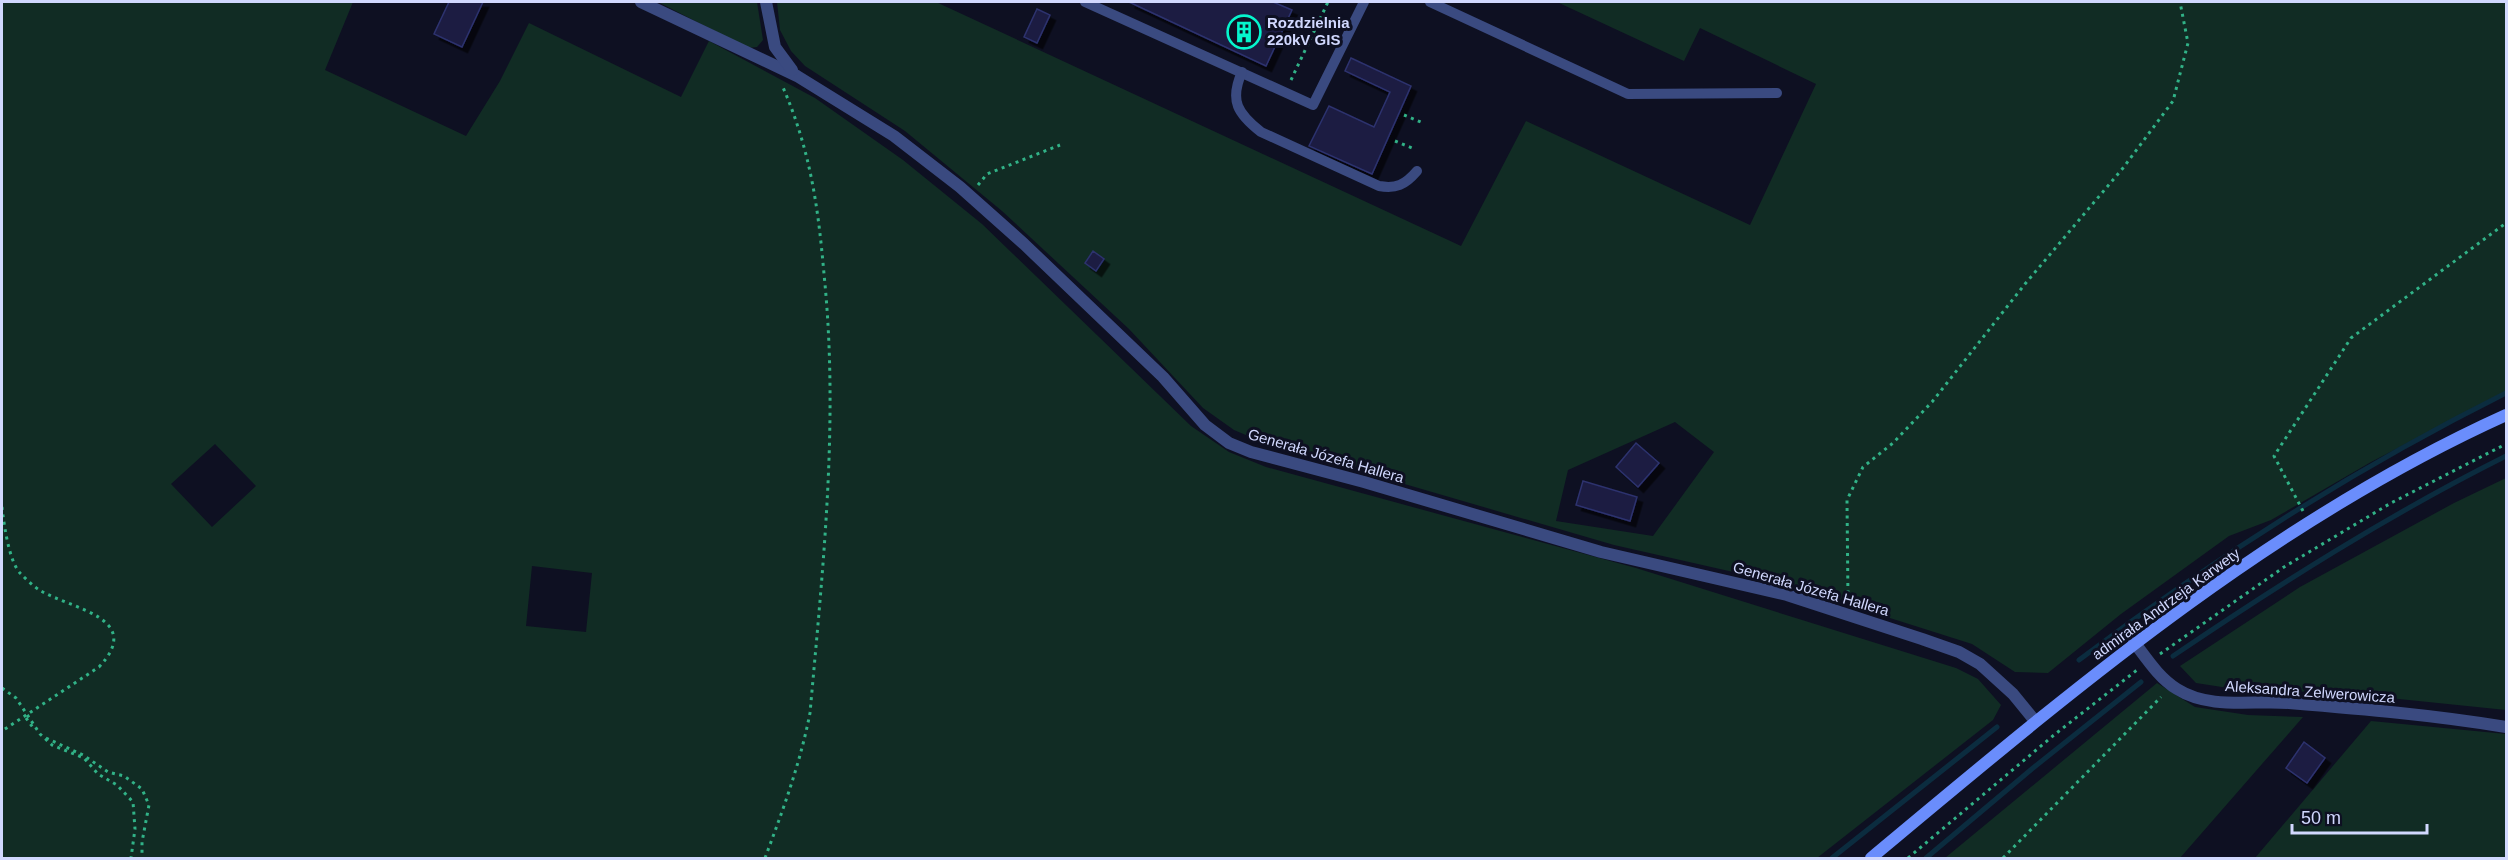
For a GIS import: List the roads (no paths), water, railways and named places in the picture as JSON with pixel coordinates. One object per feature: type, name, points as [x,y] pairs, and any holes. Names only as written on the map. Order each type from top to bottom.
[{"type":"main road","name":"admirała Andrzeja Karwety","points":[[1871,858],[2134,642],[2309,524],[2381,480],[2506,415]]},
{"type":"street","name":"Generała Józefa Hallera","points":[[640,2],[797,76],[894,136],[970,196],[1126,341],[1205,425],[1228,443],[1251,452],[1364,482],[1601,552],[1730,580],[1848,614],[1959,652],[1995,675],[2035,721]]},
{"type":"street","points":[[766,2],[775,47],[797,76]]},
{"type":"street","name":"Aleksandra Zelwerowicza","points":[[2134,642],[2148,662],[2172,685],[2201,699],[2244,703],[2295,703],[2449,717],[2506,727]]},
{"type":"lane","points":[[1085,2],[1313,105],[1364,2]]},
{"type":"lane","points":[[1430,2],[1628,94],[1777,93]]},
{"type":"lane","points":[[1242,72],[1235,86],[1235,102],[1245,120],[1261,132],[1379,186],[1393,188],[1408,182],[1417,171]]},
{"type":"waterway","points":[[2079,660],[2181,586],[2286,517],[2395,452],[2506,393]]},
{"type":"waterway","points":[[2173,656],[2336,550],[2420,501],[2506,456]]},
{"type":"waterway","points":[[1926,858],[2033,768],[2141,682]]},
{"type":"waterway","points":[[1832,858],[1997,727]]},
{"type":"place","name":"Rozdzielnia 220kV GIS","points":[[1244,32]]}]
